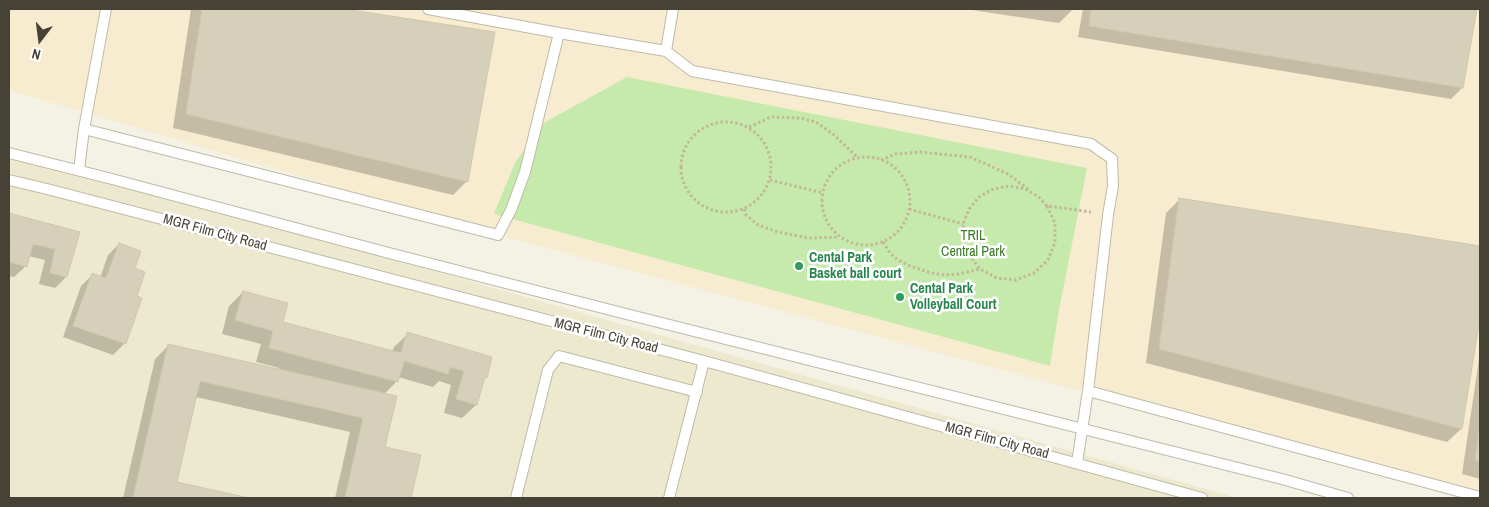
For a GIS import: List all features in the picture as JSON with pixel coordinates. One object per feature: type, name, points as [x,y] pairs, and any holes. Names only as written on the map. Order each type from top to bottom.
[{"type":"lane","points":[[79,170],[84,129],[106,9]]},
{"type":"lane","points":[[428,9],[666,51],[692,71],[1091,144],[1112,159],[1113,186],[1078,463]]},
{"type":"lane","points":[[666,51],[673,9]]},
{"type":"lane","points":[[84,129],[498,234],[511,210],[525,172],[559,33]]},
{"type":"lane","points":[[9,153],[398,255],[1082,430],[1282,479],[1348,498]]},
{"type":"lane","name":"MGR Film City Road","points":[[9,180],[704,361],[1202,498]]},
{"type":"lane","points":[[516,498],[548,370],[559,356],[697,392]]},
{"type":"lane","points":[[669,498],[704,361]]},
{"type":"lane","points":[[1088,391],[1480,497]]},
{"type":"path","points":[[749,127],[771,116],[800,118],[816,122],[834,135],[858,158]]},
{"type":"path","points":[[729,120],[749,127],[761,136],[769,150],[772,165],[770,180],[764,192],[755,202],[744,209],[723,212],[703,207],[688,193],[680,174],[682,153],[692,135],[709,124],[729,120]]},
{"type":"path","points":[[881,160],[895,154],[922,152],[970,157],[1008,174],[1039,197],[1047,206],[1055,223],[1055,242],[1048,260],[1034,273],[1016,280],[997,278],[980,269],[965,249],[963,224],[969,209],[980,197],[993,189],[1009,186],[1025,189],[1039,197]]},
{"type":"path","points":[[870,157],[881,160],[894,168],[904,179],[909,194],[909,209],[905,222],[895,234],[883,242],[868,245],[853,243],[840,236],[829,225],[822,210],[822,193],[829,177],[842,164],[858,158],[870,157]]},
{"type":"path","points":[[770,180],[822,193]]},
{"type":"path","points":[[1047,206],[1108,215]]},
{"type":"path","points":[[744,209],[746,215],[758,225],[778,232],[808,238],[840,236]]},
{"type":"path","points":[[909,209],[963,224]]},
{"type":"path","points":[[883,242],[890,253],[898,260],[931,273],[959,274],[980,269]]},
{"type":"shaded area","points":[[9,9],[1480,9],[1480,498],[498,235],[9,90]]},
{"type":"shaded area","points":[[9,152],[51,163],[1237,498],[9,498]]},
{"type":"green space","name":"TRIL Central Park","points":[[627,77],[1087,168],[1050,366],[494,214],[514,165],[540,125]]},
{"type":"building","points":[[202,9],[345,9],[495,32],[468,182],[186,114]]},
{"type":"building","points":[[1091,9],[1477,9],[1463,88],[1089,26]]},
{"type":"building","points":[[1179,198],[1480,246],[1480,318],[1462,429],[1159,349]]},
{"type":"building","points":[[9,213],[80,232],[67,277],[50,273],[55,249],[33,244],[27,267],[9,262],[11,240],[9,239]]},
{"type":"building","points":[[119,243],[141,251],[135,268],[145,272],[137,296],[142,298],[126,344],[73,326],[92,273],[106,278]]},
{"type":"building","points":[[243,291],[288,303],[283,322],[401,353],[407,332],[492,357],[477,405],[456,399],[464,371],[450,367],[448,374],[404,361],[398,382],[269,348],[273,331],[235,320]]},
{"type":"building","points":[[168,344],[397,396],[385,447],[421,455],[411,498],[345,498],[363,418],[200,381],[177,482],[249,498],[133,498]]},
{"type":"building","points":[[1480,425],[1480,462],[1475,460]]},
{"type":"place","name":"Cental Park Basket ball court","points":[[799,266]]},
{"type":"place","name":"Cental Park Volleyball Court","points":[[900,297]]}]
